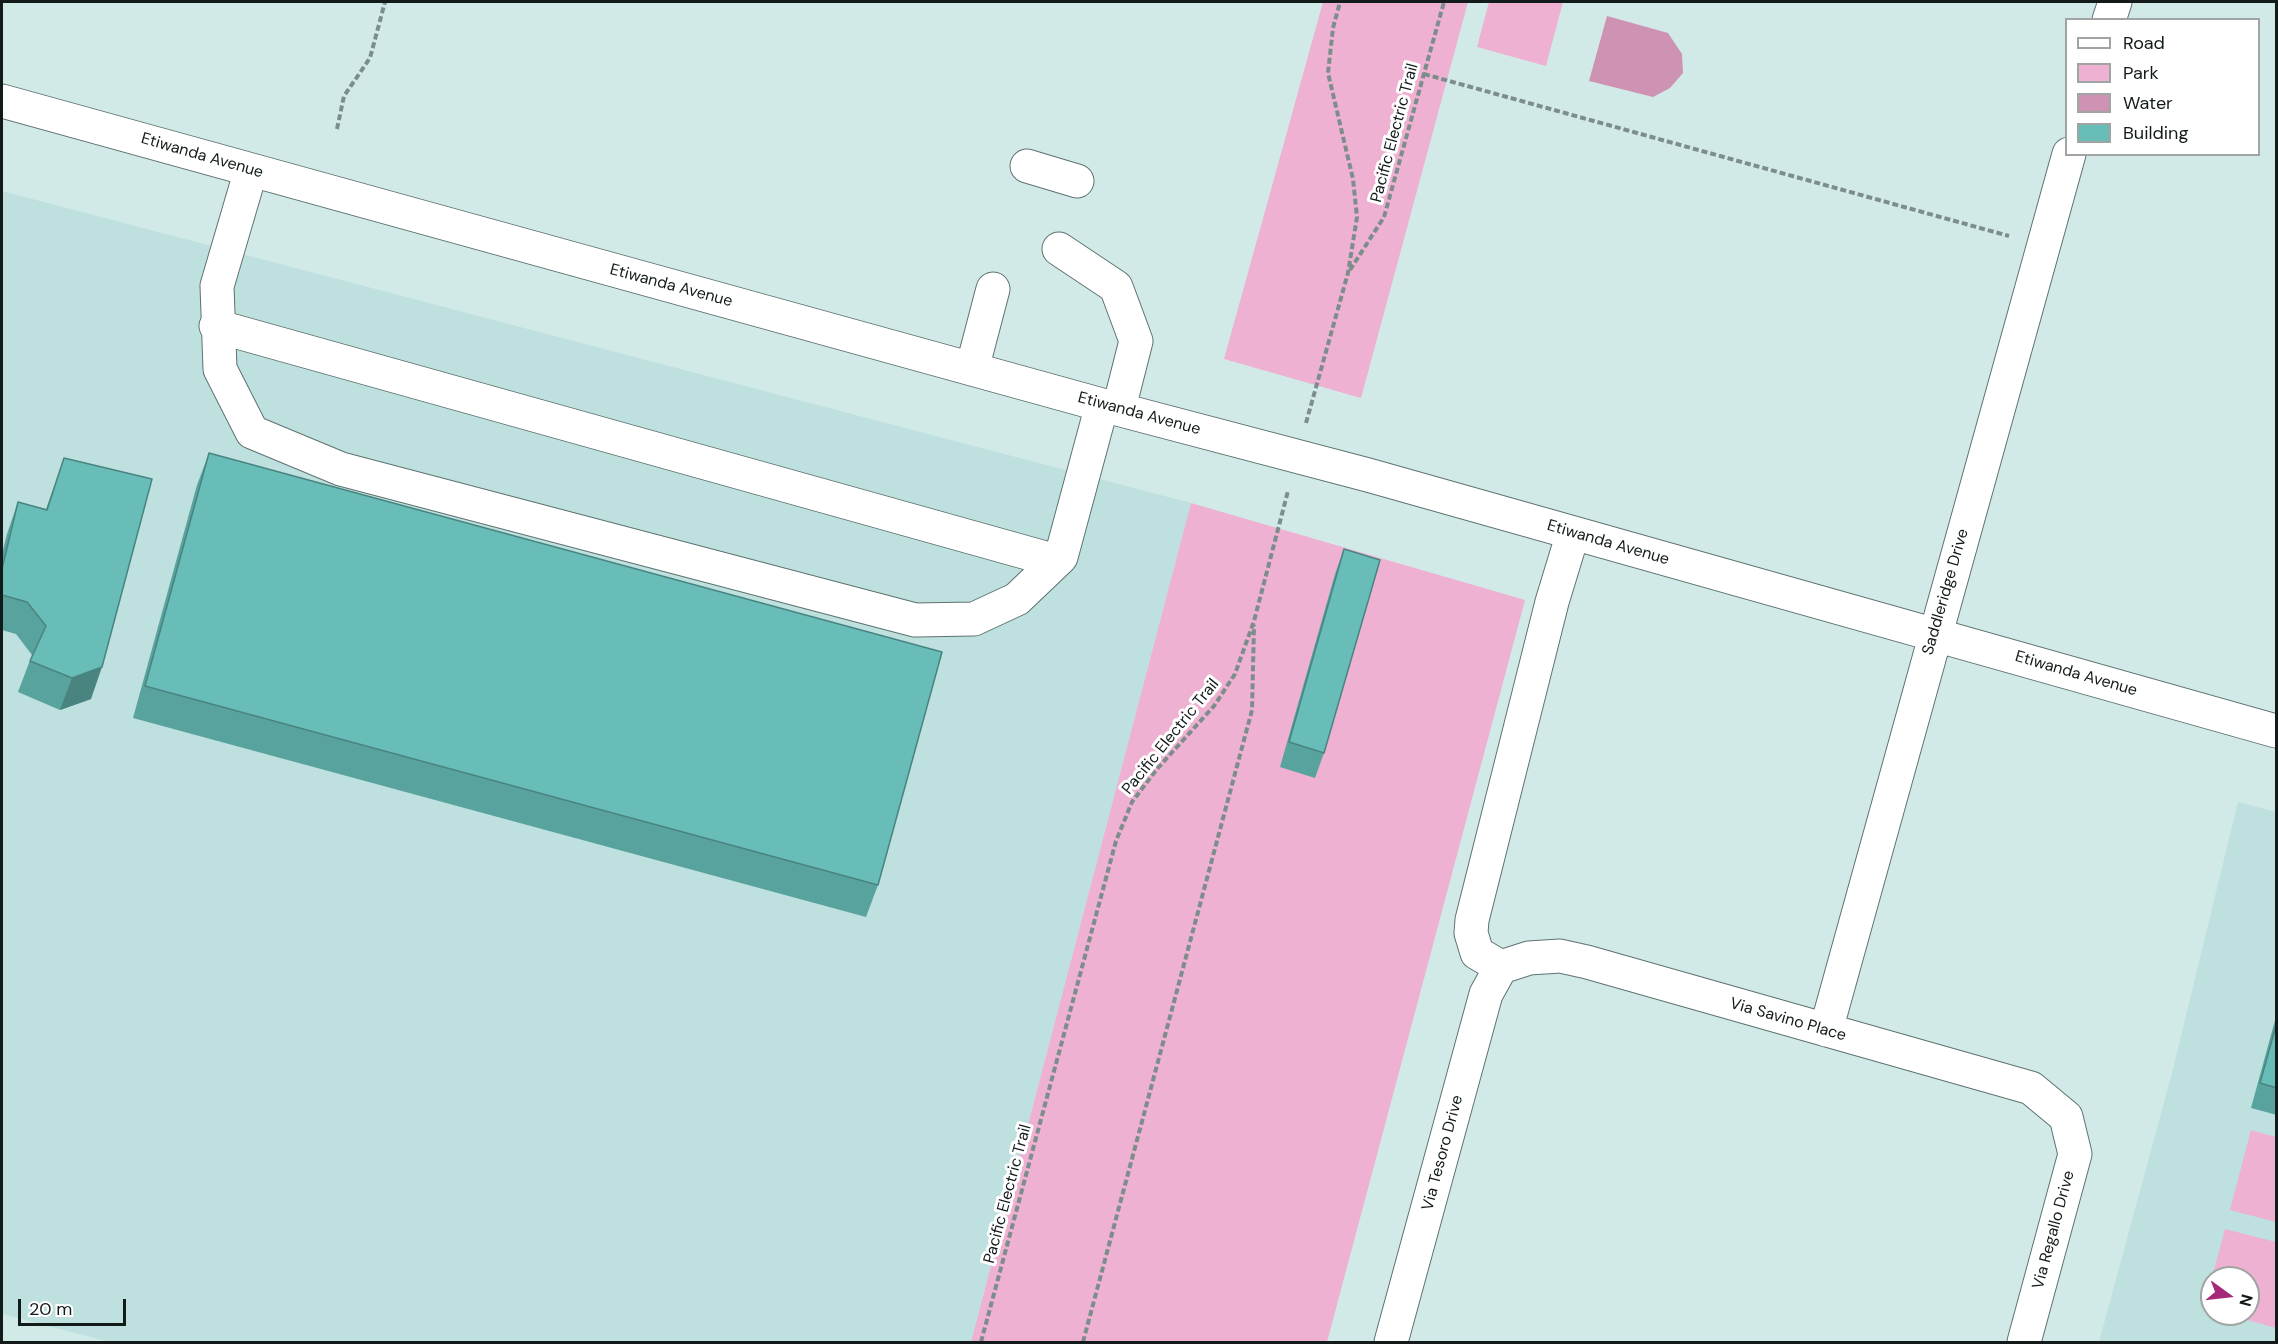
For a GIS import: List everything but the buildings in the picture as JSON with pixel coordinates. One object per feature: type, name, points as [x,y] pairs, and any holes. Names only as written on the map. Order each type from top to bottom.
[{"type":"street","points":[[2110,18],[2115,2]]},
{"type":"street","name":"Etiwanda Avenue","points":[[2,100],[1573,533],[2277,731]]},
{"type":"street","name":"Saddleridge Drive","points":[[1826,1030],[2068,156]]},
{"type":"street","points":[[1027,166],[1077,181]]},
{"type":"street","points":[[251,170],[217,286],[216,327],[220,369],[252,432],[341,469],[915,620],[974,619],[1017,599],[1061,557],[1111,406],[1136,341],[1116,287],[1059,249]]},
{"type":"street","points":[[972,369],[993,289]]},
{"type":"street","points":[[216,327],[1056,561]]},
{"type":"street","points":[[1501,967],[1477,953],[1471,933],[1472,920],[1552,602],[1573,533]]},
{"type":"street","name":"Via Savino Place","points":[[1501,967],[1529,958],[1560,956],[2031,1088],[2066,1117]]},
{"type":"street","name":"Via Tesoro Drive","points":[[1391,1342],[1486,994],[1501,967]]},
{"type":"street","name":"Via Regallo Drive","points":[[2024,1342],[2075,1154],[2066,1117]]},
{"type":"path","points":[[337,129],[344,96],[370,58],[385,2]]},
{"type":"path","name":"Pacific Electric Trail","points":[[1340,2],[1333,28],[1328,73],[1353,179],[1357,216],[1348,273],[1384,217],[1444,2]]},
{"type":"path","points":[[1424,74],[2042,246]]},
{"type":"path","name":"Pacific Electric Trail","points":[[981,1342],[1116,841],[1132,802],[1157,769],[1214,706],[1235,674],[1254,621],[1252,710],[1083,1342]]},
{"type":"shaded area","points":[[2,191],[1191,503],[971,1342],[110,1342],[2,1314]]},
{"type":"shaded area","points":[[2238,802],[2276,812],[2276,1342],[2099,1342],[2172,1073]]},
{"type":"green space","points":[[1323,2],[1468,2],[1361,398],[1224,359]]},
{"type":"green space","points":[[1489,2],[1563,2],[1546,66],[1477,47]]},
{"type":"green space","points":[[1191,503],[1525,600],[1327,1342],[971,1342]]},
{"type":"green space","points":[[2251,1130],[2276,1137],[2276,1222],[2230,1210]]},
{"type":"green space","points":[[2225,1229],[2276,1242],[2276,1328],[2260,1324],[2260,1266],[2215,1266]]},
{"type":"water","points":[[1607,16],[1668,33],[1682,54],[1683,73],[1670,88],[1653,97],[1589,81]]}]
